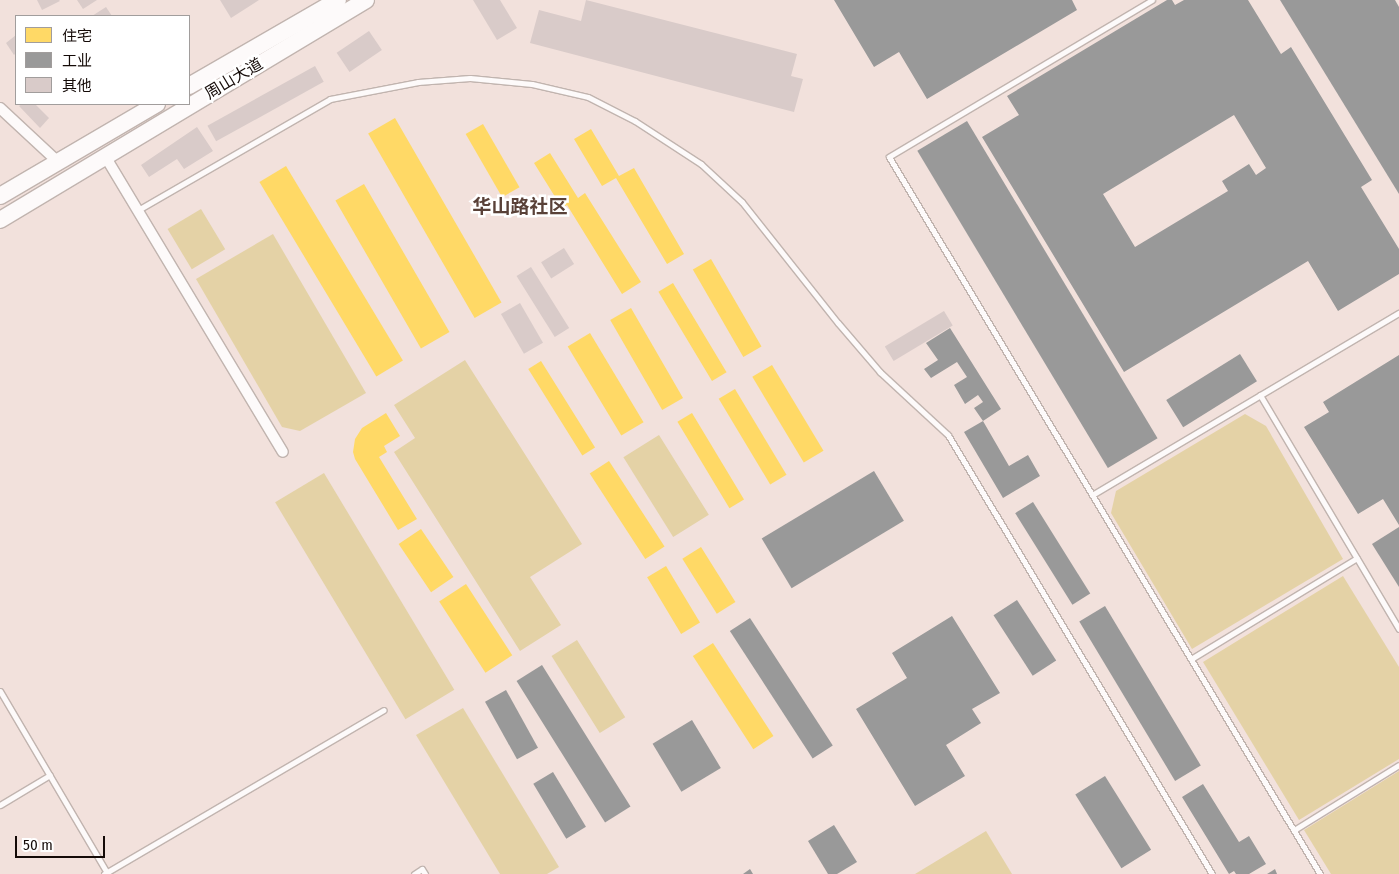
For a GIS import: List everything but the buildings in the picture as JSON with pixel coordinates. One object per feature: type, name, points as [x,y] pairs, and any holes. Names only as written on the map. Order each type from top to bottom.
[{"type":"main road","name":"周山大道","points":[[190,85],[338,0]]},
{"type":"main road","name":"周山大道","points":[[0,220],[366,0]]},
{"type":"main road","points":[[0,196],[155,105]]},
{"type":"street","points":[[0,108],[57,161]]},
{"type":"street","points":[[105,156],[283,452]]},
{"type":"lane","points":[[1152,0],[889,157],[1320,874]]},
{"type":"lane","points":[[138,210],[330,99],[418,82],[470,78],[532,84],[588,97],[635,121],[701,164],[742,202],[838,323],[880,372],[948,436],[1212,874]]},
{"type":"lane","points":[[1092,494],[1399,313]]},
{"type":"lane","points":[[1260,395],[1399,629]]},
{"type":"lane","points":[[1191,659],[1357,558]]},
{"type":"lane","points":[[0,691],[107,873],[384,710]]},
{"type":"lane","points":[[1294,830],[1399,765]]},
{"type":"lane","points":[[0,805],[50,774]]},
{"type":"lane","points":[[414,874],[422,869],[425,874]]},
{"type":"shaded area","points":[[201,209],[225,249],[192,269],[168,229]]},
{"type":"shaded area","points":[[273,234],[366,393],[300,431],[282,427],[196,279]]},
{"type":"shaded area","points":[[465,360],[582,544],[530,577],[561,625],[520,651],[394,452],[415,438],[394,405]]},
{"type":"shaded area","points":[[1245,414],[1266,426],[1343,559],[1192,649],[1111,513],[1116,491]]},
{"type":"shaded area","points":[[659,435],[709,515],[673,537],[623,457]]},
{"type":"shaded area","points":[[324,473],[454,690],[405,719],[275,502]]},
{"type":"shaded area","points":[[1343,576],[1399,667],[1399,759],[1299,820],[1203,662]]},
{"type":"shaded area","points":[[577,640],[625,717],[600,733],[552,656]]},
{"type":"shaded area","points":[[463,708],[559,867],[547,874],[500,874],[416,735]]},
{"type":"shaded area","points":[[1399,771],[1399,874],[1331,874],[1304,830]]},
{"type":"shaded area","points":[[986,831],[1012,874],[915,874]]},
{"type":"district","name":"华山路社区","points":[[520,207]]}]
